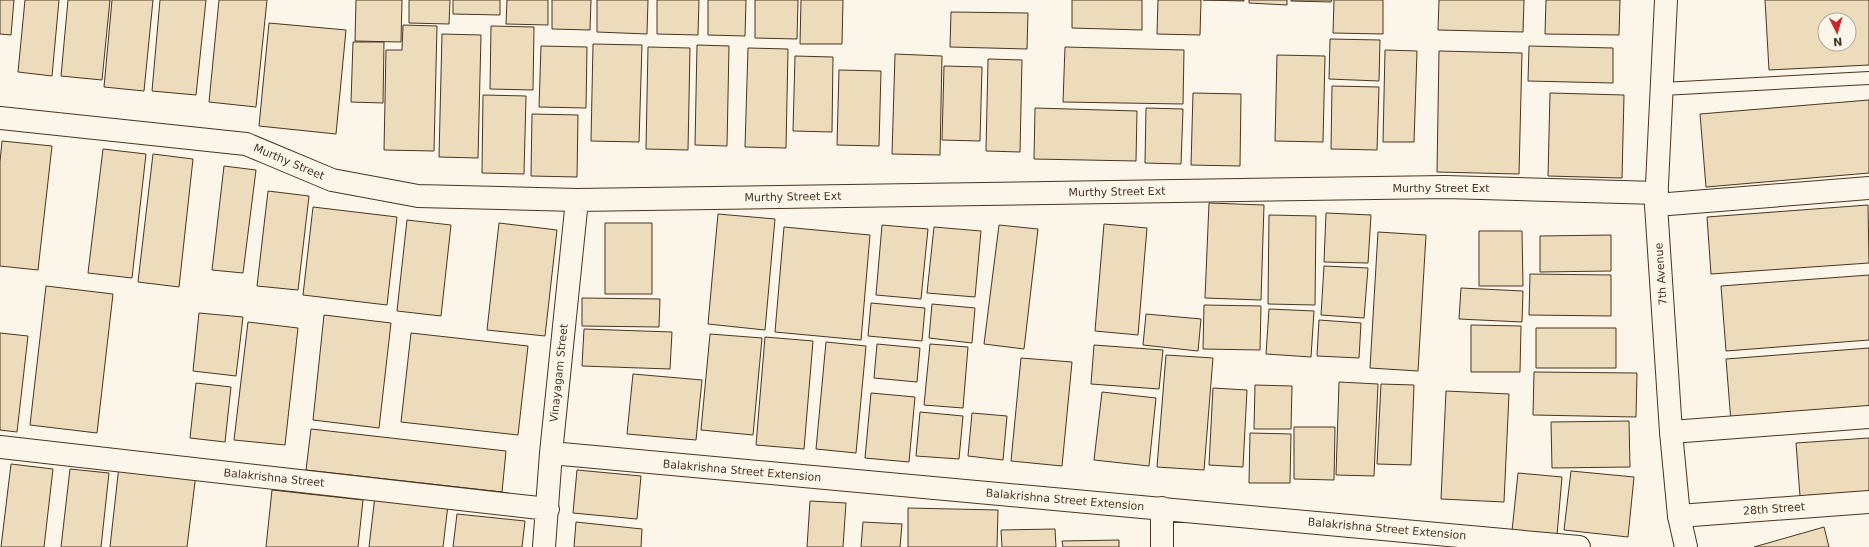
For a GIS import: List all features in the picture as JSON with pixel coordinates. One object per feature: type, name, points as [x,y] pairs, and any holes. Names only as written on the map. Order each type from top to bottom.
[{"type":"street","name":"7th Avenue","points":[[1666,0],[1657,199],[1671,432],[1679,516],[1686,547]]},
{"type":"street","name":"Murthy Street","points":[[0,118],[246,144],[332,180],[418,196],[577,200]]},
{"type":"street","name":"Murthy Street Ext","points":[[577,200],[1445,187],[1657,199],[1869,188]]},
{"type":"street","name":"Vinayagam Street","points":[[544,547],[551,453],[577,200]]},
{"type":"street","points":[[1671,432],[1869,417]]},
{"type":"street","name":"Balakrishna Street","points":[[0,447],[548,509]]},
{"type":"street","name":"Balakrishna Street Extension","points":[[551,453],[1579,547]]},
{"type":"street","name":"28th Street","points":[[1679,516],[1869,502]]},
{"type":"street","points":[[1162,508],[1162,547]]},
{"type":"lane","points":[[1662,89],[1869,78]]},
{"type":"building","points":[[0,0],[14,0],[11,35],[0,34]]},
{"type":"building","points":[[25,0],[59,0],[52,76],[18,72]]},
{"type":"building","points":[[68,0],[110,0],[102,80],[61,76]]},
{"type":"building","points":[[112,0],[153,0],[144,91],[104,87]]},
{"type":"building","points":[[160,0],[206,0],[196,95],[152,91]]},
{"type":"building","points":[[219,0],[267,0],[256,107],[209,102]]},
{"type":"building","points":[[356,0],[402,0],[401,42],[355,41]]},
{"type":"building","points":[[409,0],[450,0],[449,24],[409,23]]},
{"type":"building","points":[[453,0],[500,0],[500,15],[453,14]]},
{"type":"building","points":[[507,0],[548,0],[548,25],[506,24]]},
{"type":"building","points":[[552,0],[591,0],[590,30],[552,29]]},
{"type":"building","points":[[597,0],[648,0],[647,34],[597,32]]},
{"type":"building","points":[[657,0],[699,0],[698,35],[657,34]]},
{"type":"building","points":[[708,0],[746,0],[745,36],[708,35]]},
{"type":"building","points":[[755,0],[798,0],[797,39],[755,38]]},
{"type":"building","points":[[801,0],[843,0],[842,44],[800,44]]},
{"type":"building","points":[[1072,0],[1142,0],[1142,30],[1072,28]]},
{"type":"building","points":[[1158,0],[1201,0],[1200,35],[1157,34]]},
{"type":"building","points":[[1203,0],[1244,0],[1244,1]]},
{"type":"building","points":[[1249,0],[1287,0],[1287,5],[1249,3]]},
{"type":"building","points":[[1291,0],[1332,0],[1331,2]]},
{"type":"building","points":[[1334,0],[1383,0],[1383,34],[1333,33]]},
{"type":"building","points":[[1439,0],[1524,0],[1523,32],[1438,30]]},
{"type":"building","points":[[1546,0],[1620,0],[1619,35],[1545,34]]},
{"type":"building","points":[[1765,0],[1869,0],[1869,65],[1769,70]]},
{"type":"building","points":[[951,12],[1028,13],[1027,49],[950,47]]},
{"type":"building","points":[[269,23],[346,30],[336,134],[259,126]]},
{"type":"building","points":[[403,25],[437,26],[434,151],[384,150],[386,50],[402,50]]},
{"type":"building","points":[[491,26],[534,27],[533,90],[490,89]]},
{"type":"building","points":[[442,34],[481,35],[478,158],[439,157]]},
{"type":"building","points":[[1330,39],[1380,40],[1379,81],[1329,79]]},
{"type":"building","points":[[353,42],[384,42],[383,103],[351,102]]},
{"type":"building","points":[[593,44],[642,45],[639,142],[591,141]]},
{"type":"building","points":[[697,45],[729,46],[727,146],[695,145]]},
{"type":"building","points":[[541,46],[587,47],[586,108],[539,107]]},
{"type":"building","points":[[1529,46],[1613,48],[1613,83],[1528,81]]},
{"type":"building","points":[[648,47],[690,48],[688,150],[646,149]]},
{"type":"building","points":[[1065,47],[1184,50],[1183,104],[1063,102]]},
{"type":"building","points":[[748,48],[788,49],[786,148],[745,147]]},
{"type":"building","points":[[1385,50],[1417,51],[1414,142],[1383,142]]},
{"type":"building","points":[[1439,51],[1522,53],[1519,174],[1437,172]]},
{"type":"building","points":[[895,54],[942,56],[940,155],[892,154]]},
{"type":"building","points":[[1277,55],[1325,56],[1323,142],[1275,141]]},
{"type":"building","points":[[795,56],[833,57],[832,132],[793,131]]},
{"type":"building","points":[[988,59],[1022,60],[1020,152],[986,151]]},
{"type":"building","points":[[944,66],[982,67],[980,141],[942,140]]},
{"type":"building","points":[[839,70],[881,71],[879,146],[837,145]]},
{"type":"building","points":[[1332,86],[1379,87],[1377,150],[1331,149]]},
{"type":"building","points":[[1193,93],[1241,94],[1240,166],[1191,165]]},
{"type":"building","points":[[1550,93],[1624,95],[1622,178],[1548,176]]},
{"type":"building","points":[[483,95],[526,96],[524,174],[482,173]]},
{"type":"building","points":[[1869,100],[1869,173],[1706,187],[1700,114]]},
{"type":"building","points":[[1035,108],[1137,111],[1136,161],[1034,159]]},
{"type":"building","points":[[1146,108],[1183,109],[1181,164],[1145,163]]},
{"type":"building","points":[[532,114],[578,115],[577,177],[531,176]]},
{"type":"building","points":[[2,141],[52,146],[38,270],[0,266],[0,162]]},
{"type":"building","points":[[103,149],[146,154],[132,278],[88,273]]},
{"type":"building","points":[[153,154],[193,159],[179,287],[138,282]]},
{"type":"building","points":[[224,166],[256,170],[243,273],[212,270]]},
{"type":"building","points":[[268,191],[309,196],[298,290],[257,286]]},
{"type":"building","points":[[1209,203],[1264,205],[1261,300],[1205,298]]},
{"type":"building","points":[[1868,205],[1869,263],[1711,274],[1707,217]]},
{"type":"building","points":[[313,207],[397,217],[387,305],[303,295]]},
{"type":"building","points":[[1326,213],[1371,215],[1368,263],[1324,262]]},
{"type":"building","points":[[718,214],[775,219],[765,330],[708,324]]},
{"type":"building","points":[[1269,215],[1316,216],[1315,305],[1268,304]]},
{"type":"building","points":[[407,220],[451,225],[441,316],[397,311]]},
{"type":"building","points":[[499,223],[557,230],[545,336],[487,330]]},
{"type":"building","points":[[605,223],[652,223],[652,294],[605,294]]},
{"type":"building","points":[[1104,224],[1147,228],[1138,335],[1095,331]]},
{"type":"building","points":[[882,225],[928,229],[921,299],[876,295]]},
{"type":"building","points":[[999,225],[1038,229],[1024,349],[984,344]]},
{"type":"building","points":[[784,227],[870,235],[861,340],[775,332]]},
{"type":"building","points":[[934,227],[981,231],[975,297],[927,293]]},
{"type":"building","points":[[1479,231],[1522,231],[1523,286],[1479,286]]},
{"type":"building","points":[[1378,232],[1426,235],[1418,371],[1370,368]]},
{"type":"building","points":[[1611,235],[1611,271],[1540,272],[1540,236]]},
{"type":"building","points":[[1324,266],[1368,268],[1364,318],[1321,315]]},
{"type":"building","points":[[1530,274],[1611,275],[1611,316],[1529,315]]},
{"type":"building","points":[[1869,275],[1869,340],[1726,351],[1721,286]]},
{"type":"building","points":[[46,286],[113,294],[97,433],[30,425]]},
{"type":"building","points":[[1461,288],[1523,291],[1522,322],[1459,319]]},
{"type":"building","points":[[582,298],[660,299],[659,327],[582,326]]},
{"type":"building","points":[[871,303],[925,308],[922,341],[868,336]]},
{"type":"building","points":[[932,304],[975,308],[972,343],[929,338]]},
{"type":"building","points":[[1204,305],[1261,306],[1260,350],[1203,349]]},
{"type":"building","points":[[1269,309],[1314,311],[1311,357],[1266,354]]},
{"type":"building","points":[[199,313],[243,317],[236,376],[193,371]]},
{"type":"building","points":[[1146,314],[1201,319],[1198,351],[1143,345]]},
{"type":"building","points":[[324,315],[391,323],[379,428],[313,420]]},
{"type":"building","points":[[1319,320],[1361,323],[1359,358],[1317,356]]},
{"type":"building","points":[[248,322],[298,328],[285,445],[234,440]]},
{"type":"building","points":[[1471,325],[1521,326],[1520,372],[1471,372]]},
{"type":"building","points":[[1536,328],[1616,328],[1616,368],[1536,368]]},
{"type":"building","points":[[584,329],[672,332],[670,369],[582,366]]},
{"type":"building","points":[[0,333],[28,336],[17,432],[0,430]]},
{"type":"building","points":[[411,333],[528,346],[518,435],[401,422]]},
{"type":"building","points":[[710,334],[762,338],[753,435],[701,430]]},
{"type":"building","points":[[765,337],[813,341],[804,449],[756,445]]},
{"type":"building","points":[[826,342],[866,346],[856,453],[816,449]]},
{"type":"building","points":[[877,344],[920,348],[917,382],[874,378]]},
{"type":"building","points":[[930,344],[968,347],[963,408],[924,405]]},
{"type":"building","points":[[1094,345],[1163,350],[1159,389],[1091,384]]},
{"type":"building","points":[[1869,348],[1869,411],[1731,422],[1726,359]]},
{"type":"building","points":[[1166,355],[1213,358],[1204,470],[1157,467]]},
{"type":"building","points":[[1021,358],[1072,362],[1062,466],[1011,461]]},
{"type":"building","points":[[1534,372],[1637,373],[1636,417],[1533,415]]},
{"type":"building","points":[[633,374],[702,380],[696,440],[627,434]]},
{"type":"building","points":[[1339,382],[1378,384],[1374,476],[1336,475]]},
{"type":"building","points":[[196,383],[231,387],[225,442],[190,438]]},
{"type":"building","points":[[1381,384],[1414,385],[1411,465],[1377,464]]},
{"type":"building","points":[[1255,385],[1292,386],[1291,429],[1254,429]]},
{"type":"building","points":[[1213,388],[1247,390],[1243,467],[1209,465]]},
{"type":"building","points":[[1446,391],[1509,394],[1504,502],[1441,499]]},
{"type":"building","points":[[1102,392],[1156,398],[1149,466],[1094,460]]},
{"type":"building","points":[[871,393],[915,397],[909,462],[865,458]]},
{"type":"building","points":[[920,412],[963,416],[959,459],[916,456]]},
{"type":"building","points":[[972,413],[1007,416],[1003,460],[968,456]]},
{"type":"building","points":[[1629,421],[1630,467],[1552,468],[1551,422]]},
{"type":"building","points":[[1294,427],[1335,427],[1334,480],[1294,479]]},
{"type":"building","points":[[311,429],[506,451],[502,492],[306,470]]},
{"type":"building","points":[[1250,433],[1291,434],[1290,483],[1249,483]]},
{"type":"building","points":[[1869,438],[1869,491],[1800,496],[1796,443]]},
{"type":"building","points":[[11,464],[53,469],[44,547],[1,547]]},
{"type":"building","points":[[119,466],[196,474],[187,547],[110,547]]},
{"type":"building","points":[[70,469],[109,473],[101,547],[61,547]]},
{"type":"building","points":[[577,470],[641,476],[637,519],[573,513]]},
{"type":"building","points":[[1571,471],[1634,477],[1628,537],[1564,530]]},
{"type":"building","points":[[1518,473],[1562,477],[1557,535],[1512,531]]},
{"type":"building","points":[[272,490],[363,500],[358,547],[266,547]]},
{"type":"building","points":[[375,496],[448,505],[443,547],[369,547]]},
{"type":"building","points":[[810,501],[846,503],[843,547],[807,547]]},
{"type":"building","points":[[908,508],[998,510],[997,547],[908,547]]},
{"type":"building","points":[[457,514],[525,521],[522,547],[453,547]]},
{"type":"building","points":[[576,522],[642,529],[641,547],[574,547]]},
{"type":"building","points":[[863,522],[902,524],[900,547],[861,547]]},
{"type":"building","points":[[1824,527],[1829,547],[1754,547]]},
{"type":"building","points":[[1055,529],[1056,547],[1002,547],[1001,530]]},
{"type":"building","points":[[1119,540],[1119,547],[1063,547],[1062,541]]}]
